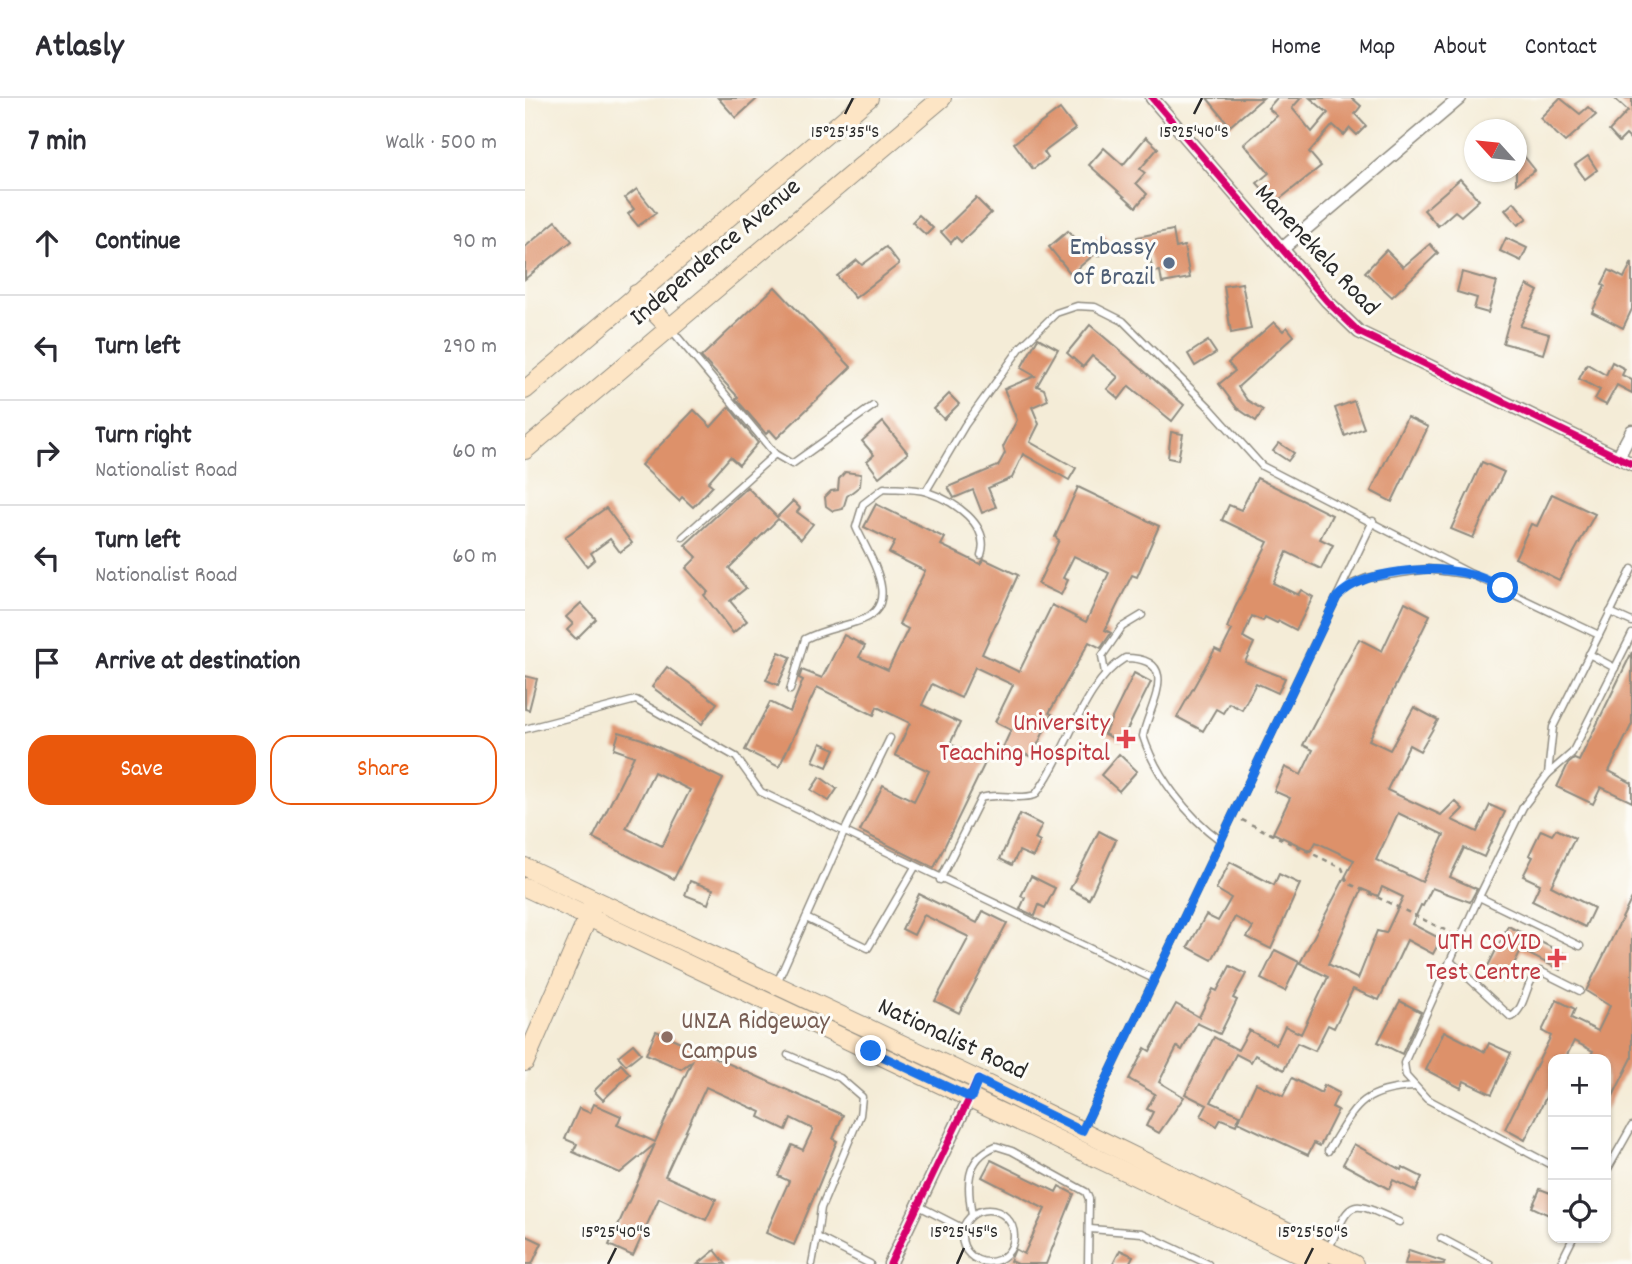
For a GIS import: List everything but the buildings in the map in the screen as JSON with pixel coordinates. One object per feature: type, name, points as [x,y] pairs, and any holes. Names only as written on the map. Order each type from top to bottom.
[{"type":"main road","name":"Independence Avenue","points":[[525,390],[869,98]]},
{"type":"main road","name":"Independence Avenue","points":[[525,450],[941,98]]},
{"type":"main road","points":[[636,294],[669,327]]},
{"type":"main road","name":"Nationalist Road","points":[[525,867],[971,1098],[1324,1258],[1354,1264]]},
{"type":"main road","name":"Nationalist Road","points":[[525,887],[587,918],[978,1080],[1082,1131],[1324,1258]]},
{"type":"main road","points":[[525,1062],[595,901]]},
{"type":"street","name":"Manenekela Road","points":[[1152,98],[1343,319],[1378,344],[1632,464]]},
{"type":"street","points":[[1282,249],[1460,98]]},
{"type":"street","points":[[1618,457],[1632,431]]},
{"type":"street","points":[[890,1264],[978,1080]]},
{"type":"lane","points":[[926,491],[965,425],[1021,347],[1056,313],[1077,306],[1095,307],[1123,321],[1210,408],[1262,466],[1373,521],[1472,575],[1599,635]]},
{"type":"lane","points":[[669,327],[775,454],[792,464],[873,406]]},
{"type":"lane","points":[[683,537],[775,454]]},
{"type":"lane","points":[[790,690],[805,639],[827,627],[858,622],[872,615],[884,591],[882,578],[856,527],[863,504],[884,488],[926,491],[950,504],[980,526],[985,543],[981,555]]},
{"type":"lane","points":[[1082,1131],[1373,521]]},
{"type":"lane","points":[[1337,597],[1348,586],[1367,578],[1427,569],[1472,575]]},
{"type":"lane","points":[[1548,774],[1553,727],[1632,569]]},
{"type":"lane","points":[[1611,612],[1632,622]]},
{"type":"lane","points":[[1105,673],[1102,656],[1122,627],[1142,615]]},
{"type":"lane","points":[[1548,1163],[1427,1099],[1406,1076],[1404,1063],[1479,897],[1524,807],[1548,774],[1572,753],[1632,634]]},
{"type":"lane","points":[[1589,654],[1615,668]]},
{"type":"lane","points":[[940,880],[981,798],[995,794],[1011,799],[1035,795],[1049,778],[1105,673],[1125,659],[1135,658],[1149,663],[1157,673],[1160,684],[1143,736],[1146,747],[1177,795],[1202,827],[1220,840]]},
{"type":"lane","points":[[525,729],[636,700],[736,757],[761,792],[845,830],[940,880],[1154,979]]},
{"type":"lane","points":[[771,994],[890,738]]},
{"type":"lane","points":[[806,918],[868,948],[915,867]]},
{"type":"lane","points":[[1479,897],[1580,946]]},
{"type":"lane","points":[[1450,961],[1511,1017],[1517,1014],[1531,979],[1540,971],[1580,991]]},
{"type":"lane","points":[[788,1055],[840,1078],[862,1097],[860,1115],[821,1208],[812,1264]]},
{"type":"lane","points":[[1328,1151],[1358,1104],[1385,1088],[1414,1087]]},
{"type":"lane","points":[[1611,1163],[1632,1126]]},
{"type":"lane","points":[[972,1215],[966,1183],[975,1164],[987,1150],[996,1146],[1086,1192],[1089,1199],[1090,1229],[1088,1264]]},
{"type":"lane","points":[[1324,1258],[1347,1210],[1353,1205],[1360,1204],[1399,1223]]},
{"type":"lane","points":[[919,1206],[962,1228]]},
{"type":"lane","points":[[989,1209],[998,1211],[1011,1224],[1014,1242],[1010,1251],[995,1263],[973,1257],[965,1249],[962,1228],[972,1215],[989,1209]]},
{"type":"lane","points":[[1090,1229],[1142,1233],[1207,1264]]},
{"type":"lane","points":[[817,1237],[870,1264]]},
{"type":"lane","points":[[1441,1238],[1490,1264]]},
{"type":"lane","points":[[1560,1264],[1570,1243]]},
{"type":"path","points":[[1233,815],[1342,868],[1348,883],[1460,939]]},
{"type":"cycle path","points":[[1152,98],[1327,301],[1359,332],[1632,464]]},
{"type":"cycle path","points":[[890,1264],[978,1080]]},
{"type":"place","name":"Embassy of Brazil","points":[[1169,263]]},
{"type":"place","name":"University Teaching Hospital","points":[[1126,739]]},
{"type":"place","name":"UTH COVID Test Centre","points":[[1557,958]]},
{"type":"place","name":"UNZA Ridgeway Campus","points":[[667,1037]]},
{"type":"route","points":[[871,1051],[971,1098],[978,1080],[1082,1131],[1337,597],[1348,586],[1367,578],[1427,569],[1472,575],[1503,588]]}]
